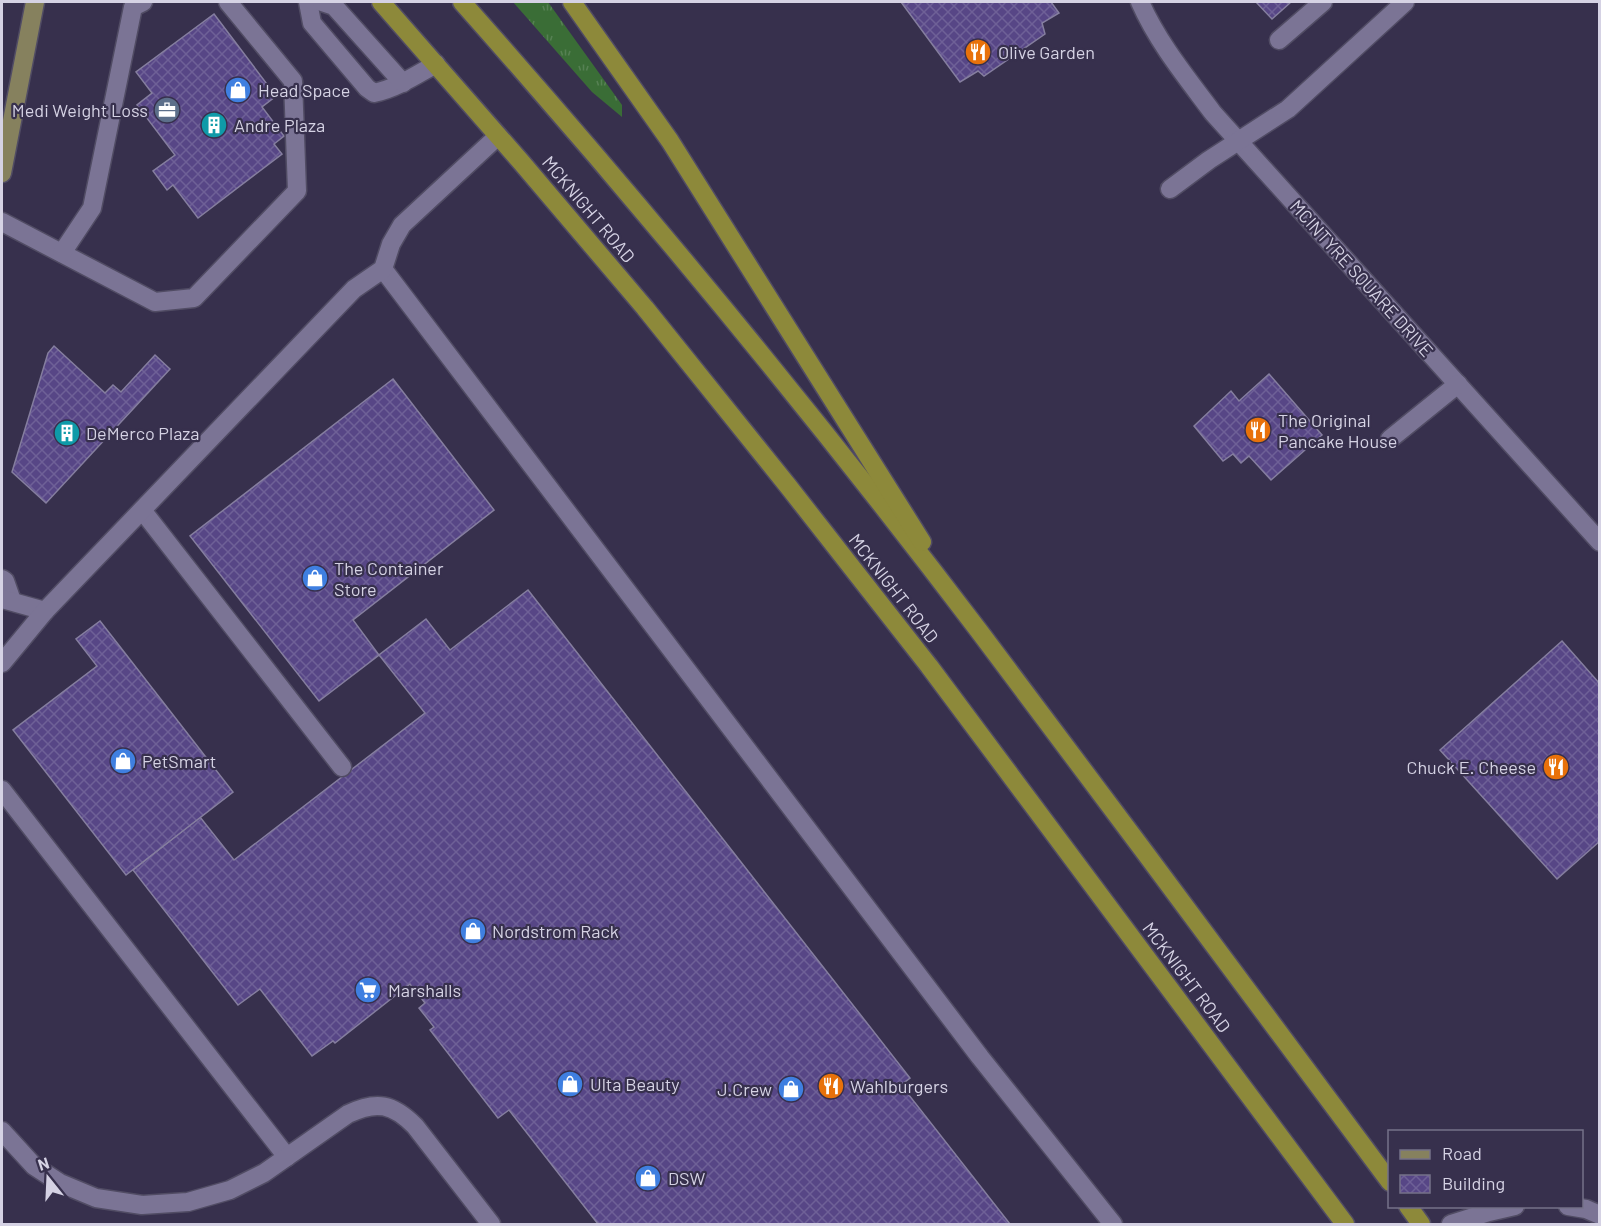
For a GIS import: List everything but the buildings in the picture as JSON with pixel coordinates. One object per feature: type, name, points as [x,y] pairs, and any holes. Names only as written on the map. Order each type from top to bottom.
[{"type":"highway","name":"MCKNIGHT ROAD","points":[[381,2],[652,317],[788,486],[929,666],[1345,1224]]},
{"type":"highway","points":[[462,2],[692,269],[836,448],[978,630],[1388,1181]]},
{"type":"highway","points":[[572,2],[670,141],[978,630]]},
{"type":"highway","points":[[1409,1208],[1421,1224]]},
{"type":"main road","points":[[2,173],[35,2]]},
{"type":"street","points":[[62,253],[92,208],[133,8],[143,2]]},
{"type":"street","points":[[2,222],[155,302],[194,298],[297,192],[293,81],[228,2]]},
{"type":"street","points":[[308,2],[312,23],[367,88],[374,93],[403,83],[436,64]]},
{"type":"street","points":[[322,2],[334,6],[403,83]]},
{"type":"street","name":"MCINTYRE SQUARE DRIVE","points":[[1140,2],[1174,61],[1213,113],[1599,542]]},
{"type":"street","points":[[1279,40],[1323,2]]},
{"type":"street","points":[[1170,189],[1209,160],[1288,109],[1405,2]]},
{"type":"street","points":[[2,663],[45,611],[354,289],[383,269],[391,244],[402,225],[498,136]]},
{"type":"street","points":[[383,269],[980,1057],[1113,1224]]},
{"type":"street","points":[[1390,439],[1458,384]]},
{"type":"street","points":[[142,510],[342,767]]},
{"type":"street","points":[[2,579],[5,581],[5,603],[45,611]]},
{"type":"street","points":[[2,790],[287,1157]]},
{"type":"street","points":[[2,1131],[34,1166],[60,1183],[96,1198],[142,1205],[188,1202],[230,1190],[264,1173],[348,1114],[362,1107],[391,1108],[415,1126],[491,1224]]},
{"type":"street","points":[[1451,1224],[1506,1208]]},
{"type":"street","points":[[1580,1208],[1599,1215]]},
{"type":"green space","points":[[513,2],[548,2],[622,105],[622,117],[592,92]]},
{"type":"place","name":"Olive Garden","points":[[978,52]]},
{"type":"place","name":"Head Space","points":[[238,90]]},
{"type":"place","name":"Medi Weight Loss","points":[[167,110]]},
{"type":"place","name":"Andre Plaza","points":[[214,125]]},
{"type":"place","name":"The Original Pancake House","points":[[1258,430]]},
{"type":"place","name":"DeMerco Plaza","points":[[67,433]]},
{"type":"place","name":"The Container Store","points":[[315,578]]},
{"type":"place","name":"PetSmart","points":[[123,761]]},
{"type":"place","name":"Chuck E. Cheese","points":[[1556,767]]},
{"type":"place","name":"Nordstrom Rack","points":[[473,931]]},
{"type":"place","name":"Marshalls","points":[[368,990]]},
{"type":"place","name":"Ulta Beauty","points":[[570,1084]]},
{"type":"place","name":"Wahlburgers","points":[[831,1086]]},
{"type":"place","name":"J.Crew","points":[[791,1089]]},
{"type":"place","name":"DSW","points":[[648,1178]]}]
